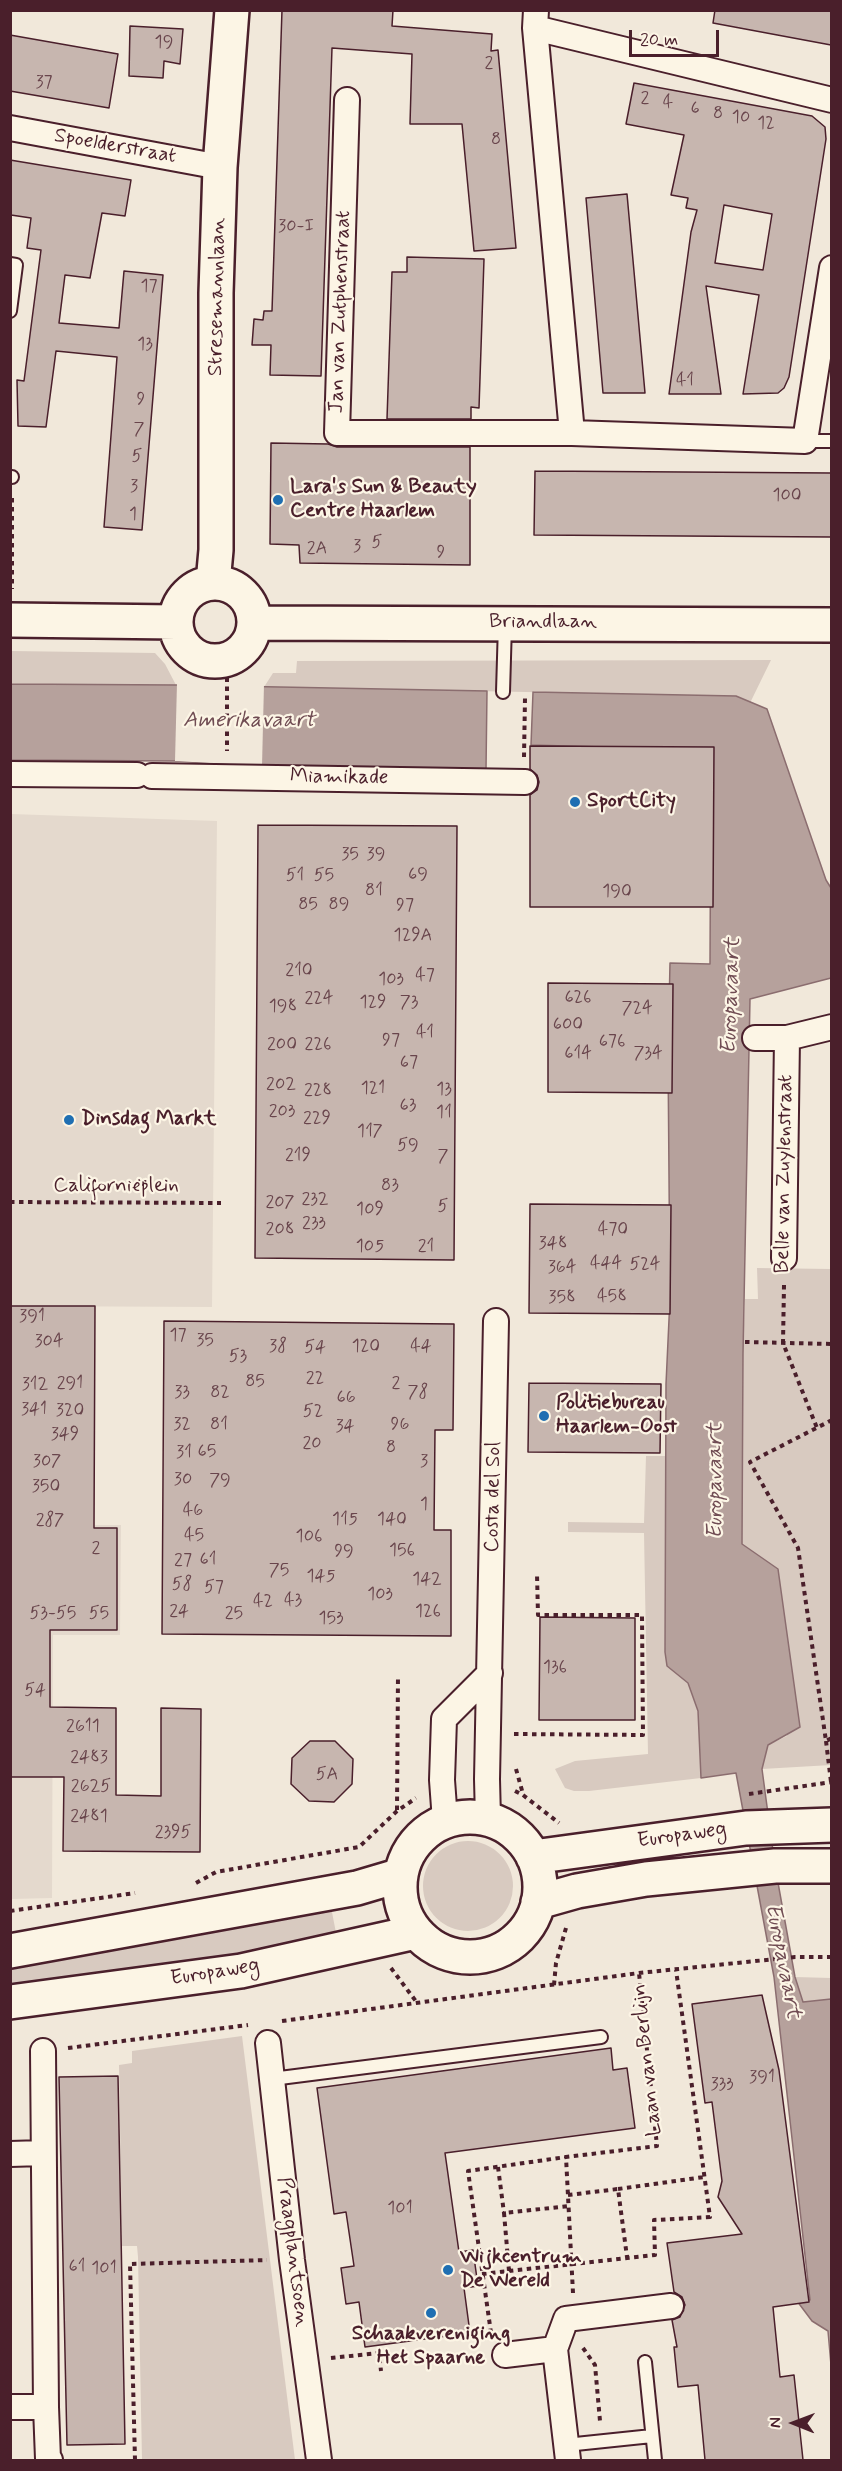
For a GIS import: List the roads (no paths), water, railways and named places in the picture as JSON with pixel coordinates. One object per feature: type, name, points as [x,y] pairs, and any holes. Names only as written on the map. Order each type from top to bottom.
[{"type":"main road","name":"Stresemannlaan","points":[[213,583],[216,550],[216,293],[220,167],[232,10]]},
{"type":"main road","points":[[213,583],[226,584],[237,590],[252,610],[254,623],[251,637],[244,648],[233,657],[224,670],[195,656],[184,647],[178,635],[176,622],[177,611],[183,600],[201,585],[213,583]]},
{"type":"main road","points":[[11,620],[176,622]]},
{"type":"main road","name":"Briandlaan","points":[[254,623],[831,625]]},
{"type":"main road","points":[[467,1817],[488,1819],[507,1827],[523,1840],[533,1857],[540,1887],[538,1902],[531,1921],[519,1936],[504,1948],[486,1955],[467,1957],[448,1953],[431,1945],[416,1932],[405,1914],[400,1895],[401,1875],[406,1858],[416,1842],[429,1830],[445,1821],[467,1817]]},
{"type":"main road","name":"Europaweg","points":[[533,1857],[758,1827],[831,1825]]},
{"type":"main road","name":"Europaweg","points":[[538,1902],[577,1891],[646,1879],[764,1867],[831,1866]]},
{"type":"main road","points":[[10,1951],[357,1888],[401,1875]]},
{"type":"main road","name":"Europaweg","points":[[10,2002],[241,1971],[416,1932]]},
{"type":"street","points":[[572,433],[536,19],[831,100]]},
{"type":"street","name":"Jan van Zutphenstraat","points":[[347,100],[337,433],[572,433],[805,441]]},
{"type":"street","name":"Spoelderstraat","points":[[10,128],[220,167]]},
{"type":"street","points":[[805,441],[831,268]]},
{"type":"street","name":"Miamikade","points":[[10,774],[525,782]]},
{"type":"street","points":[[755,1038],[787,1038],[831,1027]]},
{"type":"street","name":"Belle van Zuylenstraat","points":[[784,1258],[787,1038]]},
{"type":"street","name":"Costa del Sol","points":[[488,1819],[496,1321]]},
{"type":"street","points":[[445,1821],[442,1780],[444,1719],[490,1673]]},
{"type":"street","name":"Praagplantsoen","points":[[265,2030],[292,2260],[319,2460]]},
{"type":"street","points":[[43,2051],[42,2153],[46,2407],[48,2459],[50,2460]]},
{"type":"street","points":[[10,2154],[42,2153]]},
{"type":"street","points":[[567,2453],[555,2349],[566,2319],[671,2306]]},
{"type":"street","points":[[499,2350],[555,2349]]},
{"type":"street","points":[[10,2407],[46,2407]]},
{"type":"lane","points":[[10,264],[16,265],[10,311]]},
{"type":"lane","points":[[805,441],[831,441]]},
{"type":"lane","points":[[503,692],[505,623]]},
{"type":"lane","points":[[272,2079],[601,2037]]},
{"type":"lane","points":[[645,2362],[655,2460]]},
{"type":"lane","points":[[567,2453],[601,2442],[652,2436]]},
{"type":"water","name":"Amerikavaart","points":[[10,684],[487,691],[486,770],[244,765],[175,761],[11,760]]},
{"type":"water","name":"Europavaart","points":[[533,692],[736,696],[767,709],[826,880],[831,888],[831,978],[750,999],[743,1353],[742,1544],[778,1569],[800,1727],[768,1745],[762,1769],[775,1866],[795,1977],[803,2002],[831,1999],[831,2365],[828,2331],[812,2321],[797,2301],[810,2300],[774,1977],[736,1773],[701,1778],[698,1711],[688,1683],[667,1666],[665,1652],[666,1384],[670,1298],[668,1054],[670,963],[710,964],[711,750],[531,745]]},
{"type":"place","name":"Lara's Sun & Beauty Centre Haarlem","points":[[278,500]]},
{"type":"place","name":"SportCity","points":[[575,802]]},
{"type":"place","name":"Dinsdag Markt","points":[[69,1120]]},
{"type":"place","name":"Politiebureau Haarlem-Oost","points":[[544,1416]]},
{"type":"place","name":"Wijkcentrum De Wereld","points":[[448,2270]]},
{"type":"place","name":"Schaakvereniging Het Spaarne","points":[[431,2313]]}]
